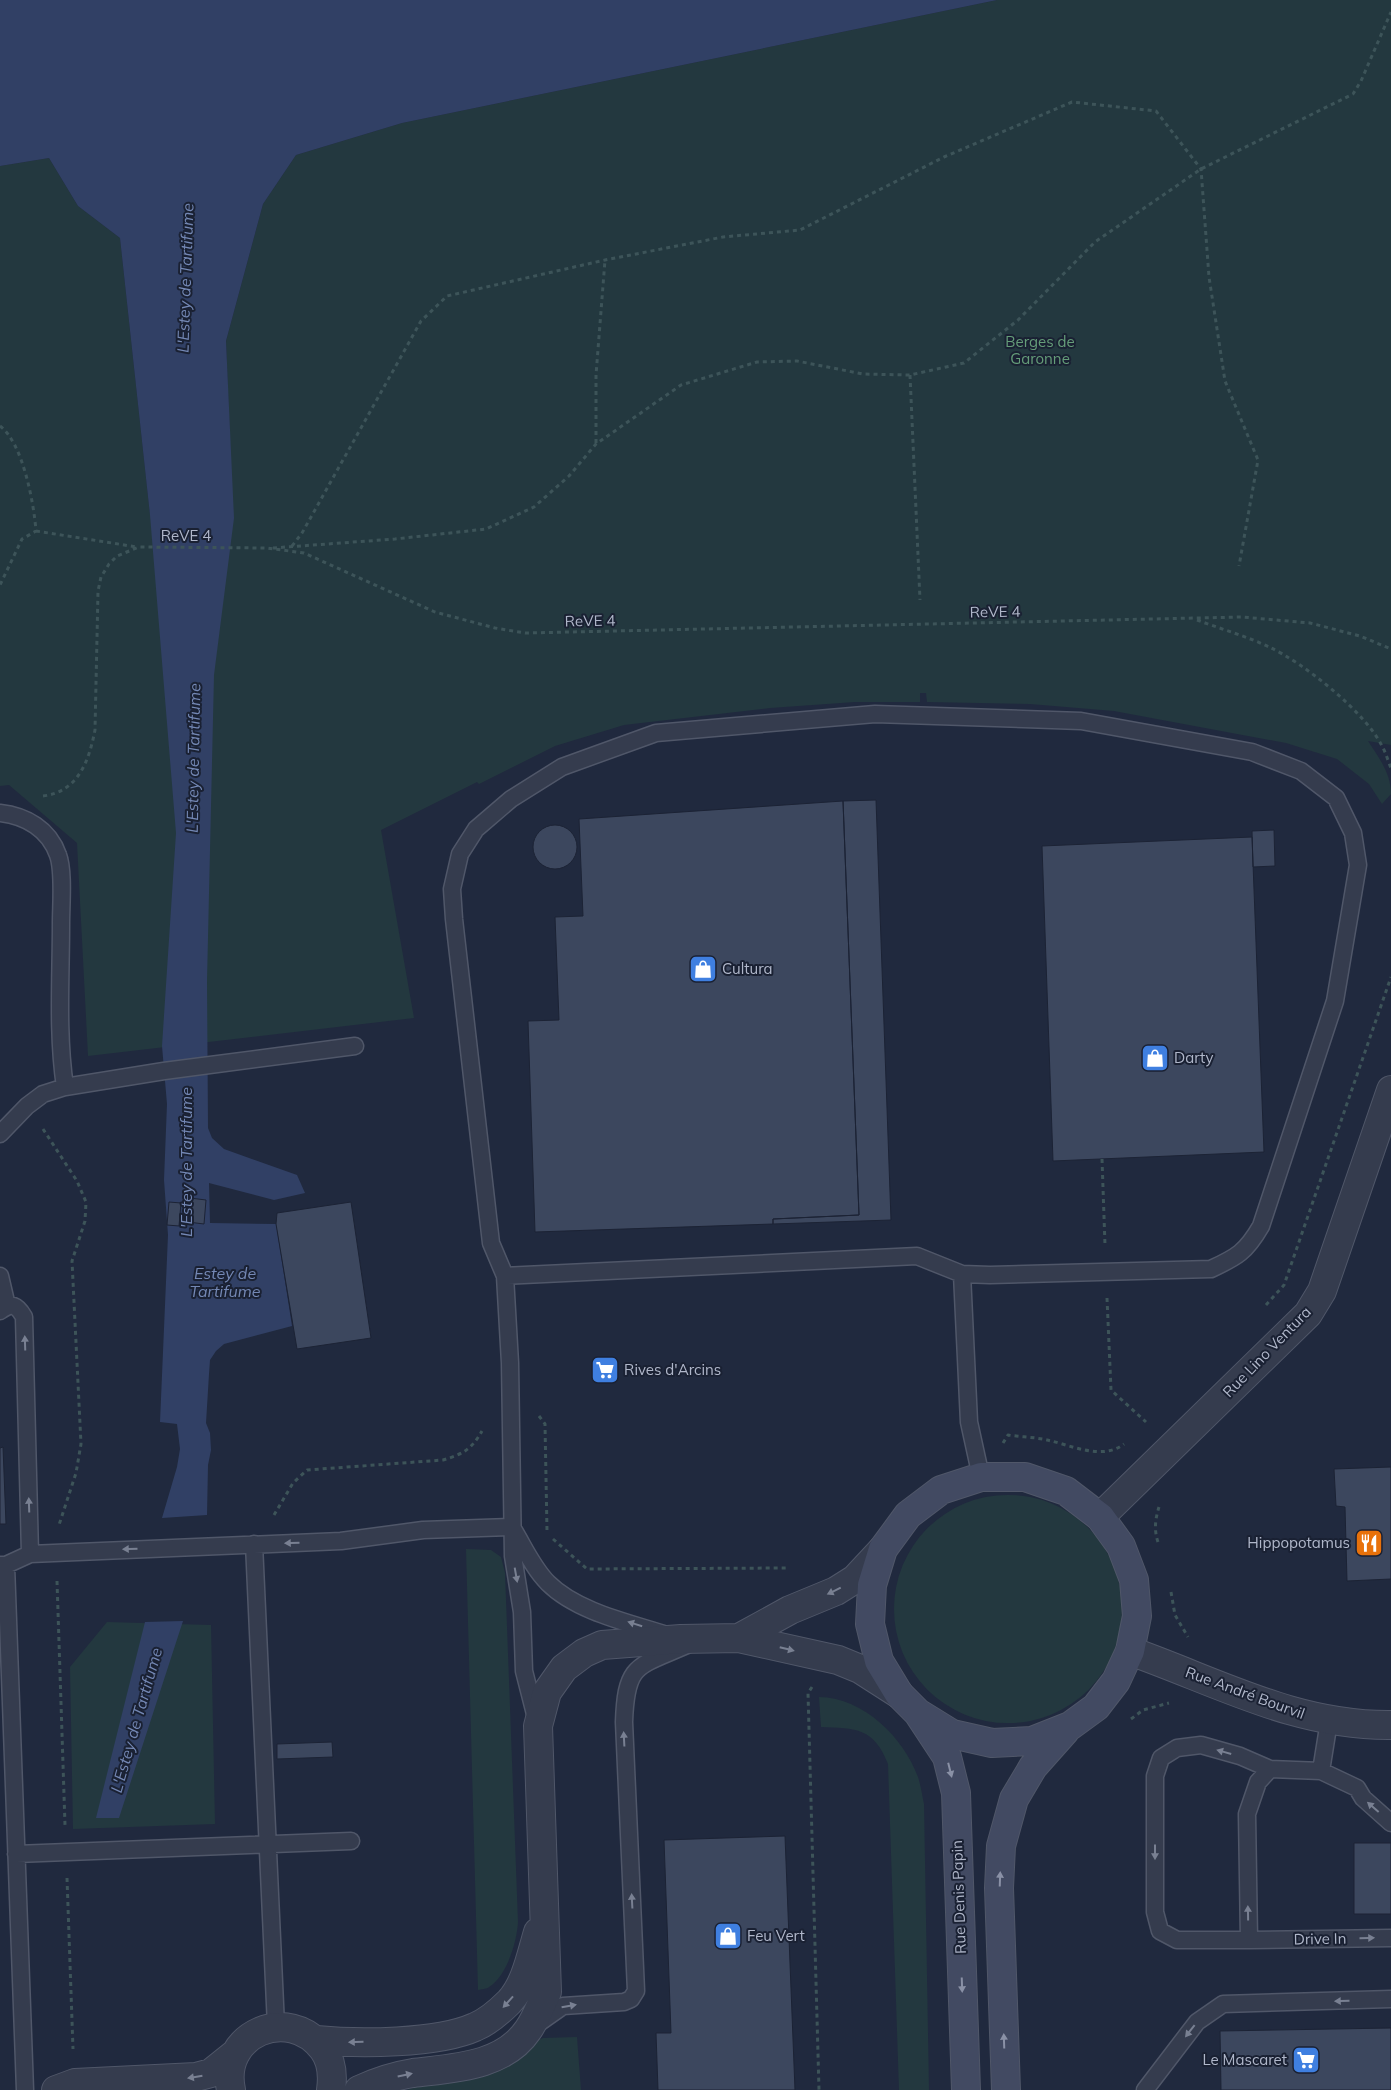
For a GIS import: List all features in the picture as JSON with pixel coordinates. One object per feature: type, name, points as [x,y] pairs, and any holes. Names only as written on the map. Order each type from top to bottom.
[{"type":"street","name":"Rue Lino Ventura","points":[[1100,1517],[1308,1314],[1322,1291],[1391,1090]]},
{"type":"street","points":[[739,1638],[790,1610],[836,1591],[855,1579],[884,1549],[908,1515],[941,1490],[981,1477],[1024,1477],[1066,1491],[1100,1517],[1122,1546],[1134,1580],[1137,1616],[1130,1651],[1116,1681],[1096,1707],[1070,1726],[1033,1767],[1014,1800],[1001,1846],[1000,1888],[1006,2090]]},
{"type":"street","points":[[884,1549],[872,1585],[870,1624],[879,1661],[899,1694]]},
{"type":"street","points":[[358,2090],[378,2081],[412,2074],[454,2069],[484,2062],[510,2048],[528,2030],[547,1992],[546,1909],[538,1726],[547,1692],[564,1668],[584,1653],[602,1645],[739,1638],[838,1660],[860,1669],[899,1694],[918,1713],[952,1734],[992,1743],[1032,1741],[1070,1726]]},
{"type":"street","name":"Rue André Bourvil","points":[[1130,1651],[1286,1710],[1329,1721],[1391,1725]]},
{"type":"street","name":"Rue Denis Papin","points":[[918,1713],[947,1757],[956,1793],[966,2090]]},
{"type":"street","points":[[316,2040],[358,2042],[410,2040],[447,2035],[476,2027],[510,2001],[524,1978],[546,1909]]},
{"type":"street","points":[[231,2090],[230,2067],[236,2053],[246,2040],[260,2031],[276,2026],[291,2027],[304,2032],[316,2040],[327,2054],[332,2071],[330,2090]]},
{"type":"street","points":[[65,2086],[196,2078],[210,2073],[236,2053]]},
{"type":"lane","points":[[505,1276],[917,1256],[962,1274],[990,1275],[1211,1269],[1236,1258],[1251,1243],[1261,1226],[1335,1001],[1358,866],[1352,833],[1336,798],[1301,771],[1252,752],[1081,721],[875,714],[656,733],[562,767],[511,799],[476,829],[460,854],[452,889],[454,919],[491,1243],[505,1276],[510,1363],[513,1556],[522,1612],[524,1671],[538,1726]]},
{"type":"lane","points":[[0,813],[13,814],[36,824],[50,838],[59,856],[62,884],[61,1057],[65,1087]]},
{"type":"lane","points":[[0,1134],[27,1106],[43,1094],[65,1087],[164,1071],[355,1046]]},
{"type":"lane","points":[[962,1274],[968,1422],[981,1477]]},
{"type":"lane","points":[[0,1276],[4,1308],[14,1306],[20,1310],[24,1317],[30,1554]]},
{"type":"lane","points":[[25,2090],[3,1565],[30,1554],[56,1552],[341,1541],[423,1530],[512,1527]]},
{"type":"lane","points":[[512,1527],[534,1566],[549,1584],[576,1602],[609,1616],[691,1639]]},
{"type":"lane","points":[[254,1544],[276,2026]]},
{"type":"lane","points":[[528,2030],[563,2006],[624,2002],[632,1999],[636,1991],[624,1732],[625,1694],[630,1677],[641,1666],[691,1639]]},
{"type":"lane","points":[[1321,1771],[1329,1721]]},
{"type":"lane","name":"Drive In","points":[[1270,1769],[1240,1756],[1201,1745],[1177,1748],[1161,1758],[1155,1776],[1155,1912],[1160,1931],[1177,1940],[1391,1938]]},
{"type":"lane","points":[[1249,1940],[1247,1814],[1258,1782],[1270,1769],[1321,1771],[1357,1788],[1363,1798],[1391,1823]]},
{"type":"lane","points":[[16,1854],[351,1841]]},
{"type":"lane","points":[[1145,2090],[1197,2022],[1222,2004],[1391,1999]]},
{"type":"path","points":[[267,548],[395,540],[486,529],[534,507],[569,476],[596,444],[681,385],[757,362],[797,361],[863,374],[910,375],[964,363],[1018,320],[1095,242],[1201,169],[1353,94],[1361,81],[1391,12]]},
{"type":"path","points":[[292,546],[302,533],[421,321],[447,296],[604,260],[723,237],[800,230],[944,157],[1072,102],[1156,110],[1201,169],[1209,277],[1225,381],[1258,460],[1240,566]]},
{"type":"path","points":[[596,444],[596,375],[604,260]]},
{"type":"path","points":[[910,375],[920,600]]},
{"type":"path","points":[[0,426],[6,430],[18,454],[35,510],[36,532]]},
{"type":"path","points":[[0,585],[22,539],[36,532],[139,547]]},
{"type":"path","name":"ReVE 4","points":[[37,797],[53,795],[71,785],[83,769],[90,753],[95,730],[98,591],[101,577],[117,556],[139,547],[267,548],[304,553],[435,612],[525,634],[1242,617],[1310,623],[1360,636],[1391,649]]},
{"type":"path","points":[[1194,618],[1270,647],[1330,687],[1358,715],[1382,745],[1391,768]]},
{"type":"path","points":[[27,1106],[77,1182],[86,1202],[85,1221],[72,1261],[81,1444],[76,1473],[55,1536],[66,1851],[65,2086]]},
{"type":"path","points":[[812,1687],[808,1692],[819,2090]]},
{"type":"green space","name":"Berges de Garonne","points":[[997,0],[1391,0],[1391,745],[1368,741],[1387,772],[1391,794],[1382,804],[1369,784],[1337,759],[1286,743],[1114,711],[1030,704],[927,702],[926,693],[920,693],[920,702],[855,702],[770,708],[624,725],[555,746],[381,830],[414,1018],[88,1056],[77,843],[9,785],[0,786],[0,166],[49,158],[78,206],[120,238],[150,514],[233,518],[226,341],[263,204],[296,155],[402,123]]},
{"type":"green space","points":[[1008,1495],[1030,1497],[1052,1504],[1071,1514],[1096,1537],[1108,1555],[1117,1576],[1122,1609],[1120,1631],[1113,1653],[1103,1672],[1080,1697],[1062,1709],[1041,1718],[1008,1723],[986,1721],[964,1714],[945,1704],[920,1681],[908,1663],[899,1642],[894,1609],[896,1587],[903,1565],[913,1546],[936,1521],[954,1509],[975,1500]]},
{"type":"green space","points":[[466,1549],[491,1550],[501,1557],[505,1573],[518,1922],[516,1939],[506,1967],[488,1988],[478,1990]]},
{"type":"green space","points":[[107,1622],[211,1625],[215,1824],[73,1829],[70,1667]]},
{"type":"green space","points":[[819,1697],[836,1699],[851,1704],[880,1722],[903,1748],[919,1780],[924,1804],[929,2090],[899,2090],[888,1764],[877,1743],[862,1732],[844,1728],[821,1727]]},
{"type":"green space","points":[[577,2037],[581,2090],[407,2090],[443,2078],[543,2038]]},
{"type":"water","points":[[0,0],[997,0],[402,123],[296,155],[263,204],[226,341],[234,518],[214,675],[207,981],[208,1128],[212,1138],[224,1149],[297,1175],[305,1193],[274,1200],[209,1183],[210,1223],[276,1224],[292,1326],[224,1344],[210,1360],[206,1423],[210,1433],[211,1450],[208,1465],[207,1515],[162,1518],[177,1467],[180,1449],[177,1424],[160,1422],[168,1235],[164,1180],[167,1104],[162,1046],[176,833],[150,515],[120,238],[78,206],[49,158],[0,166]]},
{"type":"water","name":"L'Estey de Tartifume","points":[[183,1621],[119,1818],[96,1818],[145,1622]]},
{"type":"building","points":[[876,800],[891,1220],[773,1224],[773,1219],[859,1215],[843,801]]},
{"type":"building","name":"Cultura","points":[[843,801],[859,1215],[773,1219],[773,1224],[535,1232],[528,1021],[559,1020],[555,917],[583,916],[579,819]]},
{"type":"building","points":[[551,825],[559,825],[571,831],[577,847],[571,863],[559,869],[551,869],[539,863],[533,851],[533,843],[539,831]]},
{"type":"building","points":[[1274,830],[1275,866],[1253,867],[1252,831]]},
{"type":"building","name":"Darty","points":[[1252,837],[1264,1152],[1053,1161],[1042,846]]},
{"type":"building","points":[[190,1198],[206,1200],[204,1224],[188,1222]]},
{"type":"building","points":[[169,1202],[181,1203],[179,1226],[167,1225]]},
{"type":"building","points":[[351,1202],[371,1338],[297,1349],[276,1224],[277,1213]]},
{"type":"building","points":[[3,1447],[6,1524],[0,1524],[0,1448]]},
{"type":"building","name":"Hippopotamus","points":[[1391,1467],[1391,1579],[1347,1581],[1345,1507],[1336,1506],[1334,1469]]},
{"type":"building","points":[[332,1742],[333,1757],[277,1759],[277,1744]]},
{"type":"building","name":"Feu Vert","points":[[785,1836],[795,2090],[658,2090],[656,2033],[671,2033],[664,1840]]},
{"type":"building","points":[[1354,1843],[1391,1843],[1391,1914],[1354,1914]]},
{"type":"building","name":"Le Mascaret","points":[[1391,2028],[1391,2090],[1221,2090],[1220,2031]]},
{"type":"place","name":"Cultura","points":[[703,969]]},
{"type":"place","name":"Darty","points":[[1155,1058]]},
{"type":"place","name":"Rives d'Arcins","points":[[605,1370]]},
{"type":"place","name":"Hippopotamus","points":[[1369,1543]]},
{"type":"place","name":"Feu Vert","points":[[728,1936]]},
{"type":"place","name":"Le Mascaret","points":[[1306,2060]]},
{"type":"water label","name":"Estey de Tartifume","points":[[225,1282]]}]
